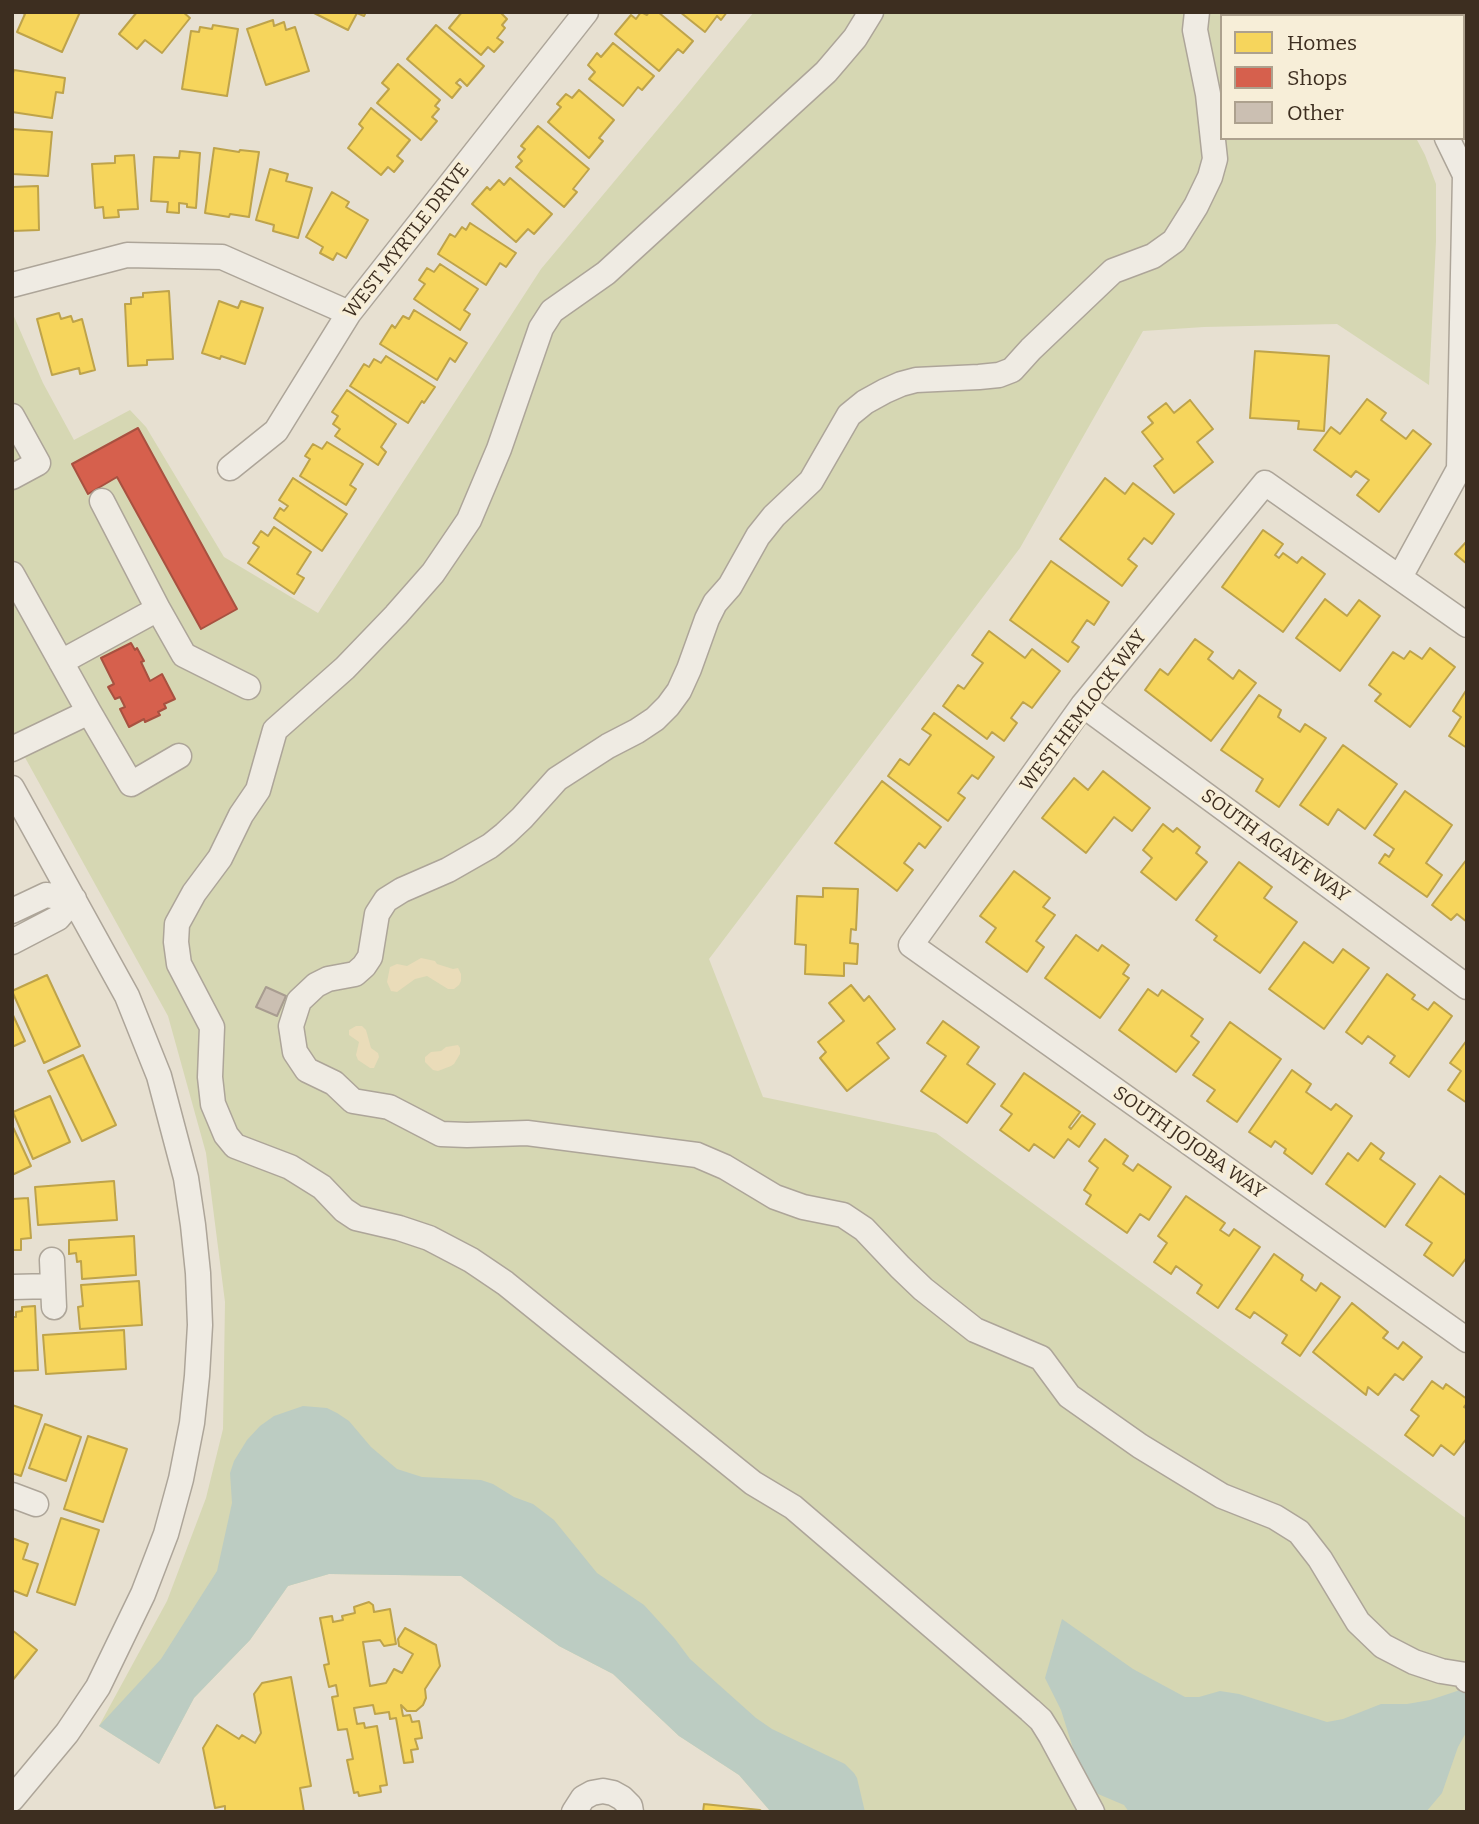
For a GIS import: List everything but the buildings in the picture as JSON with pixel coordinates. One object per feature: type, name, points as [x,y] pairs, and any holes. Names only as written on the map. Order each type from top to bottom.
[{"type":"street","name":"WEST MYRTLE DRIVE","points":[[230,468],[276,431],[349,313],[586,12]]},
{"type":"street","points":[[871,12],[855,38],[826,72],[606,273],[552,311],[541,328],[499,449],[468,520],[433,573],[396,615],[345,668],[275,730],[258,790],[241,815],[220,858],[194,892],[177,924],[176,942],[179,964],[187,983],[212,1027],[210,1077],[213,1104],[226,1135],[235,1146],[290,1167],[322,1187],[344,1210],[356,1218],[429,1238],[471,1260],[505,1283],[753,1483],[793,1507],[1020,1700],[1041,1720],[1092,1812]]},
{"type":"street","points":[[1197,12],[1195,30],[1208,94],[1215,159],[1196,206],[1174,241],[1153,256],[1113,271],[1012,370],[999,374],[916,380],[901,384],[865,402],[849,415],[811,481],[774,516],[758,536],[735,578],[715,603],[679,691],[668,706],[655,719],[557,779],[522,818],[490,846],[386,900],[377,914],[370,957],[364,966],[355,974],[328,979],[316,985],[299,1000],[291,1026],[295,1052],[307,1070],[334,1083],[353,1101],[389,1107],[441,1134],[527,1133],[697,1155],[725,1167],[775,1197],[803,1207],[843,1215],[864,1229],[923,1289],[975,1330],[1041,1358],[1069,1396],[1140,1446],[1222,1496],[1275,1517],[1299,1532],[1320,1559],[1358,1622],[1383,1646],[1414,1662],[1441,1671],[1466,1675],[1467,1680]]},
{"type":"street","points":[[1448,140],[1465,175],[1459,469],[1400,577],[1467,625]]},
{"type":"street","points":[[12,285],[127,255],[222,257],[349,313]]},
{"type":"street","points":[[12,416],[37,463],[12,477]]},
{"type":"street","name":"WEST HEMLOCK WAY","points":[[911,945],[1083,705],[1265,483],[1400,577]]},
{"type":"street","points":[[102,501],[184,655],[248,687]]},
{"type":"street","points":[[12,574],[131,784],[179,756]]},
{"type":"street","points":[[61,662],[158,609]]},
{"type":"street","name":"SOUTH AGAVE WAY","points":[[1083,705],[1467,987]]},
{"type":"street","points":[[12,748],[89,712]]},
{"type":"street","points":[[12,788],[127,996],[159,1076],[186,1178],[193,1225],[200,1325],[192,1423],[181,1479],[166,1534],[143,1594],[98,1687],[67,1733],[12,1799]]},
{"type":"street","points":[[12,911],[46,895],[74,899]]},
{"type":"street","points":[[12,942],[58,918],[74,899]]},
{"type":"street","name":"SOUTH JOJOBA WAY","points":[[911,945],[1467,1340]]},
{"type":"street","points":[[12,1287],[53,1297],[52,1260]]},
{"type":"street","points":[[12,1495],[36,1504]]},
{"type":"street","points":[[574,1812],[583,1798],[603,1791],[622,1798],[631,1812]]},
{"type":"green space","points":[[754,12],[1349,12],[1350,14],[1220,14],[1220,140],[1417,140],[1425,155],[1436,184],[1429,385],[1337,324],[1143,331],[1020,548],[709,959],[763,1097],[936,1133],[1467,1519],[1467,1812],[771,1812],[739,1775],[679,1736],[613,1674],[559,1646],[461,1576],[329,1574],[288,1586],[250,1640],[194,1698],[159,1764],[99,1726],[167,1601],[206,1498],[223,1429],[225,1302],[206,1153],[168,1016],[12,734],[12,312],[43,383],[74,440],[130,410],[146,427],[224,557],[318,613],[541,269]]},
{"type":"sand","points":[[421,958],[453,969],[458,968],[461,974],[459,985],[448,989],[427,976],[415,979],[397,992],[391,991],[387,982],[390,967],[397,964],[407,966]]},
{"type":"sand","points":[[362,1026],[366,1030],[371,1048],[378,1053],[374,1068],[358,1060],[356,1055],[359,1042],[349,1035],[349,1030]]},
{"type":"sand","points":[[458,1045],[460,1054],[451,1066],[438,1071],[425,1062],[425,1057],[431,1052]]},
{"type":"shaded area","points":[[303,1406],[327,1408],[349,1421],[371,1447],[397,1469],[422,1477],[481,1480],[533,1504],[554,1520],[597,1573],[644,1605],[690,1659],[756,1718],[772,1729],[845,1764],[857,1778],[865,1812],[771,1812],[739,1775],[679,1736],[613,1674],[559,1646],[461,1576],[329,1574],[288,1586],[250,1640],[194,1698],[159,1764],[99,1726],[161,1659],[217,1571],[232,1503],[230,1473],[247,1440],[274,1416]]},
{"type":"shaded area","points":[[1062,1619],[1133,1669],[1185,1697],[1199,1697],[1220,1691],[1239,1694],[1327,1722],[1343,1719],[1381,1704],[1407,1704],[1430,1700],[1467,1685],[1467,1731],[1458,1747],[1442,1793],[1426,1812],[1129,1812],[1124,1805],[1098,1794],[1082,1777],[1061,1710],[1045,1678]]}]
